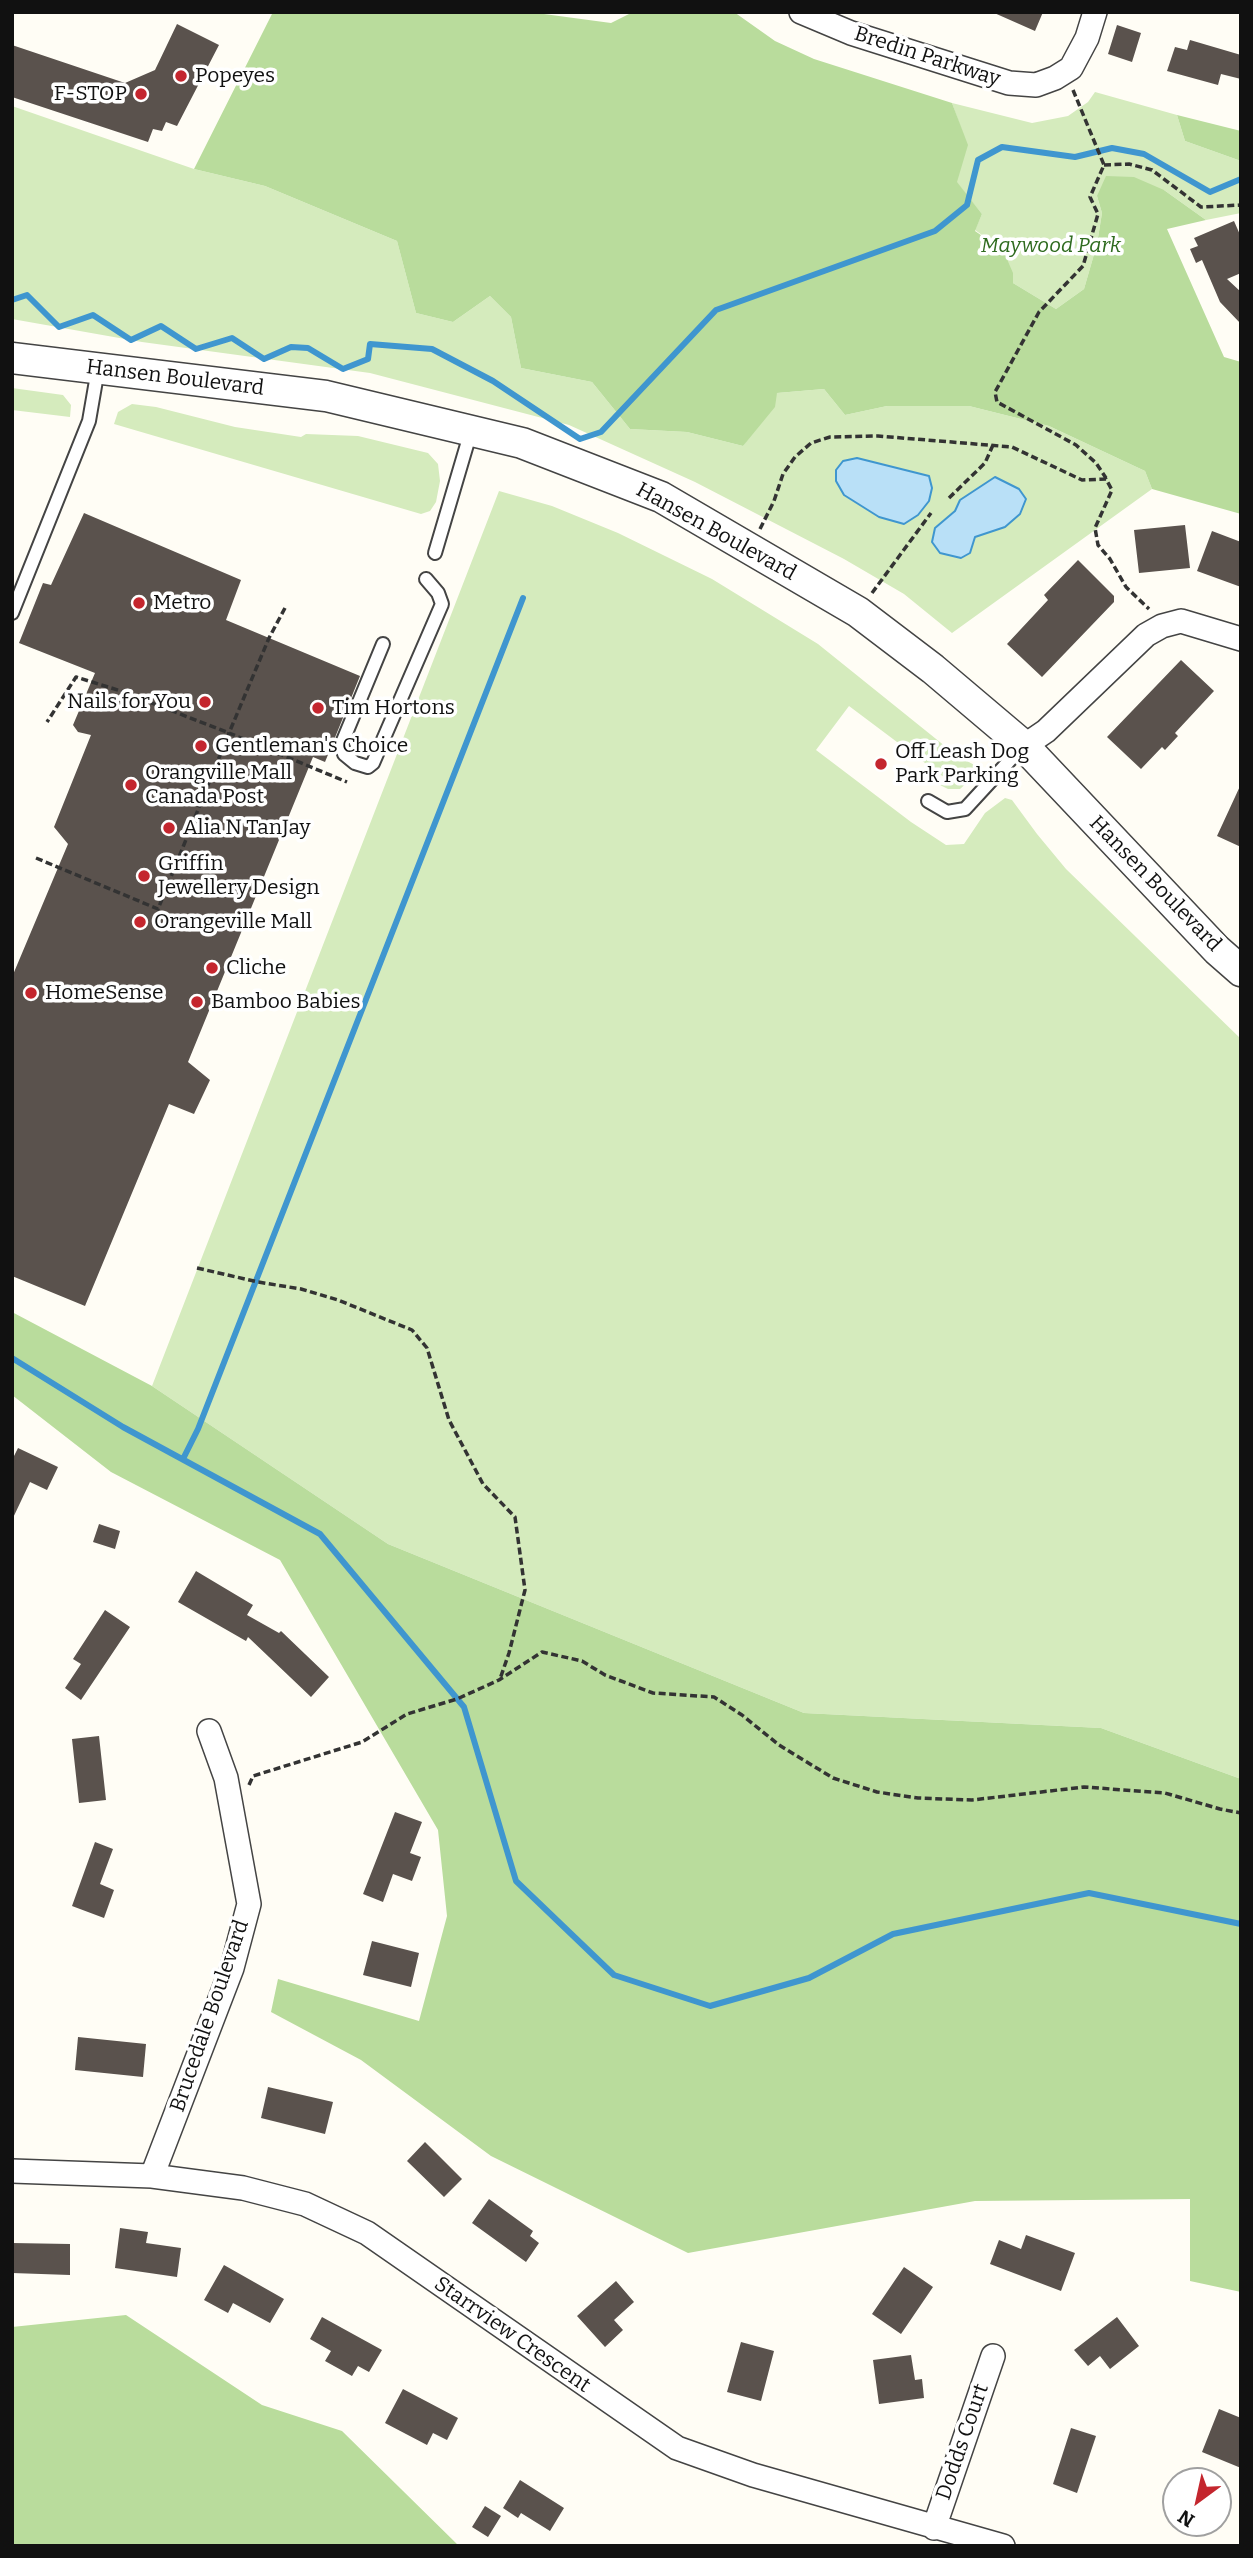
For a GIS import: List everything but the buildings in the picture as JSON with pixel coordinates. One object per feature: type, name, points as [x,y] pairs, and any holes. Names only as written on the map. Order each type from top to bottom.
[{"type":"street","name":"Bredin Parkway","points":[[801,12],[850,33],[1009,83],[1036,85],[1064,71]]},
{"type":"street","points":[[1064,71],[1095,12]]},
{"type":"street","name":"Hansen Boulevard","points":[[12,358],[326,396],[522,443],[661,497],[858,612],[933,669],[1024,746],[1217,950],[1241,971]]},
{"type":"street","points":[[1024,746],[1046,731],[1146,635],[1161,626],[1181,621],[1241,639]]},
{"type":"street","name":"Brucedale Boulevard","points":[[152,2176],[232,1968],[249,1905],[226,1778],[209,1731]]},
{"type":"street","name":"Starrview Crescent","points":[[12,2171],[152,2176],[243,2188],[305,2204],[366,2233],[677,2448],[753,2475],[1003,2546]]},
{"type":"street","name":"Dodds Court","points":[[934,2528],[993,2356]]},
{"type":"lane","points":[[12,613],[89,421],[98,368]]},
{"type":"lane","points":[[435,553],[471,431]]},
{"type":"lane","points":[[383,644],[342,743],[344,754],[355,763],[368,767],[373,763],[442,604],[438,593],[426,579]]},
{"type":"lane","points":[[928,801],[947,812],[965,808],[1024,746]]},
{"type":"path","points":[[1064,71],[1076,93],[1104,165],[1090,197],[1098,214],[1083,266],[1038,312],[995,392],[997,402],[1076,445],[1096,463],[1112,490],[1095,528],[1098,545],[1110,559],[1126,587],[1161,626]]},
{"type":"path","points":[[1104,165],[1129,164],[1152,170],[1202,207],[1241,205]]},
{"type":"path","points":[[746,546],[764,523],[783,474],[795,457],[811,443],[830,438],[878,436],[1012,447],[1082,480],[1106,479]]},
{"type":"path","points":[[948,498],[985,463],[992,445]]},
{"type":"path","points":[[858,612],[931,513]]},
{"type":"path","points":[[36,858],[158,909],[269,638],[285,608]]},
{"type":"path","points":[[47,722],[76,677],[121,691],[347,782]]},
{"type":"path","points":[[197,1268],[302,1289],[338,1300],[412,1330],[428,1348],[449,1420],[483,1484],[514,1517],[525,1590],[509,1654],[499,1681]]},
{"type":"path","points":[[253,1776],[362,1742],[407,1714],[457,1699],[499,1681],[542,1652],[582,1661],[605,1675],[653,1693],[714,1696],[779,1745],[833,1778],[877,1792],[918,1798],[972,1800],[1084,1787],[1165,1793],[1241,1813]]},
{"type":"green space","points":[[273,12],[529,12],[611,23],[633,12],[734,12],[775,41],[814,59],[952,103],[968,145],[957,182],[982,214],[975,231],[1003,250],[1013,273],[1013,283],[1056,309],[1084,289],[1097,244],[1102,213],[1097,196],[1106,176],[1134,177],[1164,190],[1206,220],[1167,229],[1224,357],[1241,362],[1241,514],[1152,489],[1145,471],[1049,426],[969,406],[887,406],[845,415],[824,389],[777,393],[775,407],[743,446],[687,432],[630,429],[592,382],[521,368],[511,317],[490,296],[453,322],[416,313],[397,241],[265,186],[194,169]]},
{"type":"green space","name":"Maywood Park","points":[[1095,92],[1177,115],[1185,141],[1241,161],[1241,213],[1206,220],[1164,190],[1097,196],[1102,213],[1097,244],[1084,289],[1056,309],[1013,283],[1003,250],[975,230],[982,214],[956,182],[967,145],[952,103],[1032,123],[1068,116],[1088,102]]},
{"type":"green space","points":[[12,106],[194,169],[265,186],[397,241],[416,313],[453,322],[490,296],[511,317],[521,368],[592,382],[630,429],[687,432],[743,446],[777,393],[824,389],[845,415],[887,406],[969,406],[1049,426],[1145,471],[1152,489],[952,633],[904,594],[844,559],[695,482],[569,425],[370,373],[142,342],[12,319]],"holes":[[[960,500],[1005,527],[975,537],[970,553],[940,553],[932,542],[935,528],[955,511]]]},
{"type":"green space","points":[[1177,115],[1241,131],[1241,161],[1185,141]]},
{"type":"green space","points":[[12,388],[63,395],[71,405],[70,417],[12,410]]},
{"type":"green space","points":[[132,404],[156,407],[235,427],[301,437],[306,434],[358,436],[428,453],[438,464],[440,481],[436,502],[430,511],[421,514],[114,424],[118,412]]},
{"type":"green space","points":[[499,491],[552,506],[618,533],[712,579],[818,644],[956,755],[978,767],[971,779],[960,789],[948,789],[940,785],[945,778],[849,706],[816,750],[946,845],[964,844],[985,813],[1005,798],[1012,800],[1066,869],[1241,1039],[1241,1779],[1101,1728],[804,1713],[388,1544],[152,1386]]},
{"type":"green space","points":[[12,1312],[152,1386],[388,1544],[804,1713],[1101,1728],[1241,1779],[1241,2292],[1190,2281],[1190,2199],[975,2201],[688,2253],[491,2156],[361,2060],[271,2012],[278,1979],[419,2021],[447,1916],[438,1830],[280,1560],[111,1472],[12,1395]]},
{"type":"green space","points":[[126,2315],[262,2405],[342,2431],[459,2546],[12,2546],[12,2327]]},
{"type":"water","points":[[857,458],[929,476],[932,488],[929,501],[918,515],[904,524],[879,517],[844,495],[836,481],[836,470],[843,461]]},
{"type":"water","points":[[995,477],[1019,489],[1026,499],[1020,514],[1005,527],[975,537],[970,553],[961,558],[940,553],[932,542],[935,528],[955,511],[960,500]]},
{"type":"waterway","points":[[12,300],[27,295],[59,327],[93,315],[131,340],[161,326],[196,349],[232,338],[264,359],[291,347],[308,348],[343,369],[368,359],[370,344],[432,349],[493,381],[580,439],[601,432],[716,310],[935,231],[967,205],[978,160],[1002,147],[1075,157],[1112,148],[1144,154],[1210,192],[1241,179]]},
{"type":"waterway","points":[[183,1459],[198,1429],[523,598]]},
{"type":"waterway","points":[[12,1358],[123,1427],[320,1534],[464,1707],[516,1881],[614,1975],[710,2006],[809,1978],[893,1934],[1089,1893],[1241,1924]]},
{"type":"place","name":"Popeyes","points":[[181,76]]},
{"type":"place","name":"F-STOP","points":[[141,94]]},
{"type":"place","name":"Metro","points":[[139,603]]},
{"type":"place","name":"Nails for You","points":[[205,702]]},
{"type":"place","name":"Tim Hortons","points":[[318,708]]},
{"type":"place","name":"Gentleman's Choice","points":[[201,746]]},
{"type":"place","name":"Off Leash Dog Park Parking","points":[[881,764]]},
{"type":"place","name":"Orangville Mall Canada Post","points":[[131,785]]},
{"type":"place","name":"Alia N TanJay","points":[[169,828]]},
{"type":"place","name":"Griffin Jewellery Design","points":[[144,876]]},
{"type":"place","name":"Orangeville Mall","points":[[140,922]]},
{"type":"place","name":"Cliche","points":[[212,968]]},
{"type":"place","name":"HomeSense","points":[[31,993]]},
{"type":"place","name":"Bamboo Babies","points":[[197,1002]]}]
